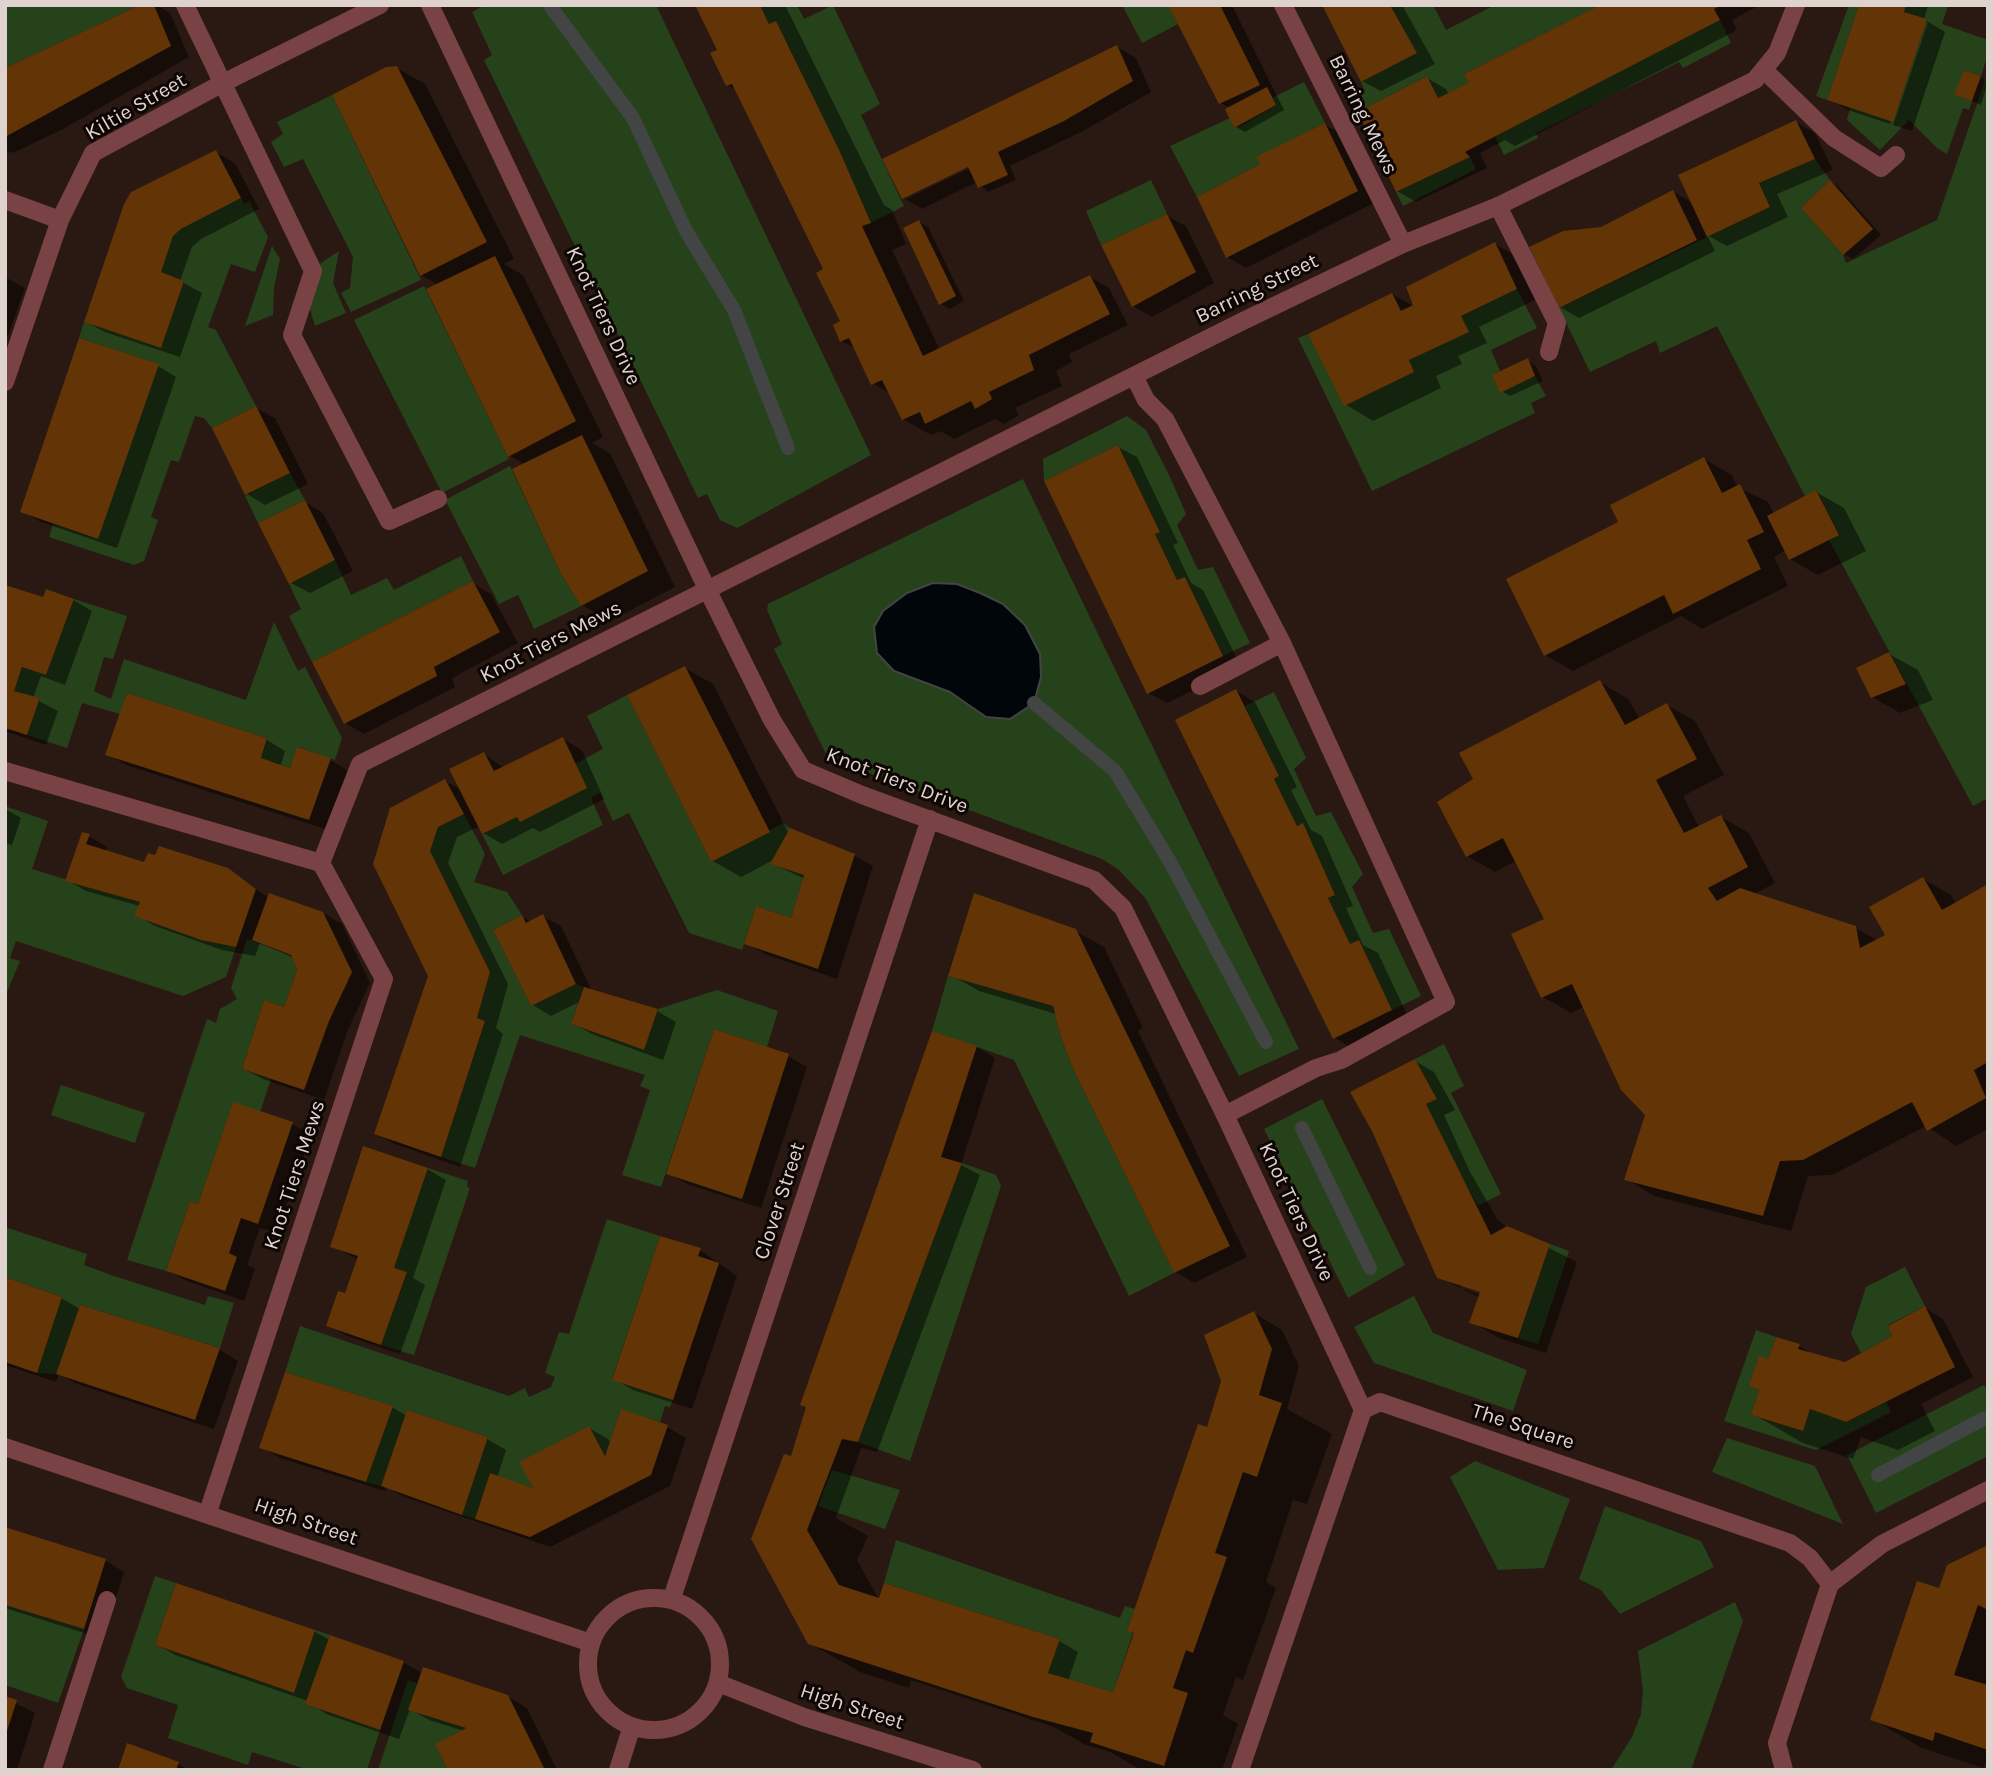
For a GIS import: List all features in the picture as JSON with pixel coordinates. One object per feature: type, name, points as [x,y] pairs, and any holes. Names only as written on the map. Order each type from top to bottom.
[{"type":"street","points":[[185,5],[313,271],[292,335],[317,385],[389,521],[438,499]]},
{"type":"street","name":"Kiltie Street","points":[[5,382],[61,220],[93,153],[222,84],[380,5]]},
{"type":"street","name":"Knot Tiers Drive","points":[[430,5],[707,589],[772,720],[803,770],[1094,880],[1123,908],[1225,1115],[1363,1410]]},
{"type":"street","name":"Barring Mews","points":[[1283,5],[1403,244]]},
{"type":"street","name":"Barring Street","points":[[707,589],[1403,244],[1498,206],[1707,106],[1755,80],[1765,71],[1777,53],[1796,5]]},
{"type":"street","points":[[1765,71],[1834,138],[1881,168],[1896,155]]},
{"type":"street","points":[[5,200],[61,220]]},
{"type":"street","points":[[1498,206],[1557,323],[1549,352]]},
{"type":"street","points":[[1134,376],[1146,400],[1165,419],[1282,643],[1446,1002],[1340,1060],[1316,1068],[1225,1115]]},
{"type":"street","name":"Knot Tiers Mews","points":[[208,1512],[384,979],[321,863],[360,764],[707,589]]},
{"type":"street","points":[[1200,686],[1282,643]]},
{"type":"street","points":[[5,771],[321,863]]},
{"type":"street","name":"Clover Street","points":[[672,1598],[930,819]]},
{"type":"street","name":"The Square","points":[[1363,1410],[1380,1402],[1764,1532],[1790,1543],[1810,1558],[1830,1584]]},
{"type":"street","points":[[1240,1770],[1363,1410]]},
{"type":"street","name":"High Street","points":[[5,1447],[208,1512],[591,1643]]},
{"type":"street","points":[[1784,1770],[1777,1743],[1830,1584],[1882,1544],[1988,1490]]},
{"type":"street","points":[[637,1598],[672,1598],[694,1612],[709,1626],[718,1642],[722,1662],[718,1683],[708,1703],[680,1725],[670,1730],[649,1731],[632,1726],[612,1716],[598,1702],[589,1681],[591,1643],[604,1622],[620,1607],[637,1598]]},
{"type":"street","points":[[52,1770],[107,1600]]},
{"type":"street","name":"High Street","points":[[718,1683],[804,1717],[973,1770]]},
{"type":"street","points":[[618,1770],[632,1726]]},
{"type":"green space","points":[[5,5],[9,6],[140,5],[5,68]]},
{"type":"green space","points":[[485,5],[656,5],[871,455],[737,528],[720,520],[707,494],[698,498],[484,60],[492,55],[472,12]]},
{"type":"green space","points":[[760,5],[797,5],[804,19],[833,5],[880,104],[861,115],[904,206],[871,223],[792,53],[776,22],[769,24]]},
{"type":"green space","points":[[1122,5],[1168,5],[1178,24],[1142,43]]},
{"type":"green space","points":[[1390,5],[1433,5],[1446,30],[1495,5],[1600,5],[1464,74],[1468,83],[1438,98],[1427,76],[1358,112],[1352,99],[1365,92],[1361,82],[1417,53]]},
{"type":"green space","points":[[1849,5],[1859,5],[1827,100],[1816,96]]},
{"type":"green space","points":[[1906,5],[1948,5],[1942,24],[1988,40],[1988,54],[1981,76],[1964,70],[1955,95],[1972,101],[1969,110],[1963,108],[1947,154],[1937,148],[1909,120],[1880,150],[1847,120],[1850,108],[1893,121],[1927,20],[1904,12]]},
{"type":"green space","points":[[1720,20],[1731,43],[1683,68],[1679,62],[1536,133],[1538,138],[1504,155],[1495,136]]},
{"type":"green space","points":[[1988,72],[1988,798],[1973,806],[1829,540],[1839,534],[1817,491],[1805,496],[1717,326],[1660,353],[1656,341],[1590,372],[1559,308],[1770,207],[1759,183],[1815,159],[1830,180],[1801,208],[1843,255],[1846,263],[1937,220]]},
{"type":"green space","points":[[1304,82],[1325,123],[1257,157],[1260,164],[1197,197],[1170,146],[1230,118],[1234,128],[1243,125],[1276,105],[1272,98]]},
{"type":"green space","points":[[332,95],[421,280],[351,312],[341,293],[350,288],[353,257],[303,159],[284,167],[271,142],[283,134],[277,122]]},
{"type":"green space","points":[[1470,157],[1476,169],[1403,206],[1396,192]]},
{"type":"green space","points":[[1151,180],[1167,214],[1101,245],[1086,211]]},
{"type":"green space","points":[[241,198],[244,204],[249,201],[268,237],[255,272],[231,264],[208,327],[216,330],[256,406],[212,428],[204,418],[195,416],[179,462],[171,460],[151,517],[158,520],[144,561],[134,565],[49,537],[53,524],[97,539],[158,364],[79,338],[84,322],[161,347],[184,281],[161,272],[173,236],[181,229]]},
{"type":"green space","points":[[272,246],[280,259],[274,288],[273,315],[245,326]]},
{"type":"green space","points":[[339,251],[333,283],[346,313],[315,326],[310,309],[321,263]]},
{"type":"green space","points":[[424,286],[509,459],[442,493],[354,320]]},
{"type":"green space","points":[[1517,289],[1537,328],[1491,350],[1500,371],[1492,375],[1500,392],[1535,376],[1546,396],[1531,403],[1535,413],[1372,491],[1298,338],[1308,334],[1329,375],[1413,372],[1409,360],[1468,332],[1461,316]]},
{"type":"green space","points":[[1127,416],[1146,430],[1170,477],[1186,514],[1177,525],[1198,570],[1213,567],[1250,643],[1223,656],[1185,577],[1177,580],[1155,534],[1160,531],[1118,445],[1044,481],[1043,459]]},
{"type":"green space","points":[[510,466],[560,572],[581,606],[534,629],[518,595],[499,604],[445,500]]},
{"type":"green space","points":[[290,473],[305,500],[258,523],[245,496]]},
{"type":"green space","points":[[1023,479],[1299,1049],[1239,1076],[1146,899],[1118,869],[1102,859],[828,758],[774,649],[782,644],[767,610],[768,604]]},
{"type":"green space","points":[[461,556],[473,581],[312,662],[289,616],[301,609],[289,584],[335,560],[351,595],[387,578],[394,590]]},
{"type":"green space","points":[[74,599],[127,616],[113,659],[104,657],[94,691],[111,699],[124,659],[246,700],[274,622],[298,671],[305,667],[342,738],[335,760],[298,747],[290,768],[261,758],[267,738],[127,693],[120,714],[82,703],[67,748],[27,735],[40,699],[14,691],[22,667],[46,675]]},
{"type":"green space","points":[[1274,692],[1306,758],[1294,769],[1316,816],[1331,812],[1363,874],[1352,887],[1373,933],[1389,929],[1421,996],[1392,1010],[1374,975],[1350,944],[1328,898],[1335,895],[1302,824],[1297,826],[1274,779],[1279,776],[1245,706]]},
{"type":"green space","points":[[627,695],[711,862],[783,823],[790,828],[771,864],[804,875],[791,918],[756,906],[742,950],[689,933],[629,813],[613,821],[600,793],[591,798],[603,825],[503,875],[482,834],[517,817],[520,822],[575,764],[603,749],[587,716]]},
{"type":"green space","points":[[5,806],[48,821],[32,869],[140,902],[236,947],[226,977],[183,996],[16,941],[10,958],[20,961],[5,997]]},
{"type":"green space","points":[[464,814],[485,854],[474,882],[507,892],[522,915],[493,930],[531,1006],[576,984],[584,987],[571,1024],[644,1050],[658,1009],[717,990],[778,1011],[767,1047],[714,1029],[661,1187],[622,1175],[650,1090],[640,1086],[645,1075],[520,1035],[475,1168],[441,1157],[485,1022],[477,1018],[490,972],[430,851],[438,827]]},
{"type":"green space","points":[[247,939],[291,955],[297,970],[284,1007],[264,1000],[242,1069],[271,1079],[260,1112],[233,1103],[198,1204],[190,1201],[166,1271],[127,1260],[207,1019],[216,1023],[220,1009],[237,999],[231,988]]},
{"type":"green space","points":[[948,976],[1053,1006],[1061,1038],[1075,1073],[1174,1273],[1129,1296],[1014,1060],[932,1031]]},
{"type":"green space","points":[[1444,1044],[1464,1086],[1451,1093],[1501,1194],[1478,1206],[1451,1158],[1426,1104],[1437,1098],[1415,1059]]},
{"type":"green space","points":[[61,1085],[145,1113],[135,1143],[51,1115]]},
{"type":"green space","points":[[1322,1099],[1405,1265],[1348,1298],[1264,1129]]},
{"type":"green space","points":[[962,1163],[996,1175],[1001,1186],[910,1461],[858,1442]]},
{"type":"green space","points":[[428,1168],[468,1181],[467,1187],[470,1188],[414,1355],[381,1345],[407,1273],[394,1268]]},
{"type":"green space","points":[[607,1219],[660,1236],[612,1379],[673,1400],[670,1407],[665,1406],[660,1422],[621,1410],[605,1456],[589,1426],[520,1462],[533,1488],[490,1474],[475,1519],[462,1515],[488,1437],[407,1410],[381,1486],[366,1482],[392,1406],[285,1372],[300,1326],[509,1396],[525,1388],[529,1397],[551,1387],[555,1377],[545,1373],[559,1332],[569,1334]]},
{"type":"green space","points":[[5,1227],[87,1254],[84,1265],[114,1276],[205,1305],[208,1296],[234,1303],[220,1348],[80,1305],[56,1374],[37,1373],[62,1297],[5,1277]]},
{"type":"green space","points":[[1550,1244],[1569,1251],[1538,1344],[1518,1338]]},
{"type":"green space","points":[[1905,1267],[1925,1306],[1888,1325],[1892,1336],[1861,1353],[1851,1334],[1866,1287]]},
{"type":"green space","points":[[1414,1296],[1433,1333],[1527,1370],[1513,1411],[1374,1363],[1354,1327]]},
{"type":"green space","points":[[1756,1330],[1776,1337],[1768,1359],[1749,1386],[1759,1390],[1751,1415],[1802,1431],[1810,1409],[1846,1422],[1886,1402],[1891,1412],[1816,1450],[1724,1421]]},
{"type":"green space","points":[[1984,1385],[1988,1392],[1988,1456],[1876,1513],[1847,1455]]},
{"type":"green space","points":[[1727,1438],[1815,1466],[1843,1524],[1712,1472]]},
{"type":"green space","points":[[1475,1461],[1570,1499],[1544,1568],[1498,1570],[1450,1477]]},
{"type":"green space","points":[[832,1470],[900,1490],[885,1529],[818,1506]]},
{"type":"green space","points":[[1605,1506],[1701,1541],[1714,1567],[1620,1614],[1601,1590],[1579,1579]]},
{"type":"green space","points":[[896,1540],[1120,1618],[1125,1606],[1135,1609],[1127,1630],[1133,1633],[1113,1692],[1048,1673],[1060,1639],[884,1583]]},
{"type":"green space","points":[[155,1576],[176,1583],[155,1645],[294,1693],[315,1630],[330,1635],[305,1704],[380,1730],[367,1770],[309,1770],[252,1752],[248,1765],[168,1738],[178,1705],[127,1688],[121,1677]]},
{"type":"green space","points":[[1735,1602],[1743,1621],[1691,1770],[1611,1770],[1632,1737],[1641,1714],[1643,1690],[1638,1651]]},
{"type":"green space","points":[[5,1605],[84,1629],[58,1703],[5,1685]]},
{"type":"green space","points":[[408,1680],[417,1683],[409,1710],[466,1728],[436,1744],[448,1770],[378,1770]]},
{"type":"shaded area","points":[[933,583],[957,584],[980,593],[1003,604],[1025,625],[1040,654],[1041,677],[1034,703],[1010,719],[986,717],[950,692],[894,671],[877,653],[874,627],[883,611],[907,593]]},
{"type":"building","points":[[140,5],[154,5],[171,46],[5,137],[5,68]]},
{"type":"building","points":[[695,5],[760,5],[769,24],[776,21],[840,152],[871,223],[862,226],[923,356],[1090,275],[1110,314],[1029,355],[1034,370],[989,392],[992,399],[975,409],[971,401],[925,424],[920,412],[902,420],[882,380],[871,385],[849,338],[840,342],[833,325],[840,321],[816,273],[823,269],[732,84],[726,86],[710,53],[717,50]]},
{"type":"building","points":[[1168,5],[1220,5],[1260,85],[1219,104]]},
{"type":"building","points":[[1322,5],[1390,5],[1417,53],[1361,82]]},
{"type":"building","points":[[1600,5],[1721,5],[1714,9],[1720,20],[1465,152],[1470,157],[1396,192],[1358,112],[1427,76],[1438,98],[1468,83],[1464,74]]},
{"type":"building","points":[[1859,5],[1906,5],[1904,12],[1927,19],[1893,122],[1827,100]]},
{"type":"building","points":[[1117,45],[1133,81],[1064,121],[998,152],[1008,175],[978,188],[968,167],[902,199],[882,159]]},
{"type":"building","points":[[397,66],[487,242],[420,276],[332,95],[386,67]]},
{"type":"building","points":[[1964,70],[1981,76],[1972,101],[1954,95]]},
{"type":"building","points":[[1267,87],[1276,105],[1234,128],[1225,109]]},
{"type":"building","points":[[1796,120],[1815,159],[1759,183],[1770,207],[1707,237],[1678,175]]},
{"type":"building","points":[[1325,123],[1358,191],[1226,258],[1197,197],[1260,164],[1256,157]]},
{"type":"building","points":[[216,150],[241,198],[181,229],[173,236],[161,272],[184,281],[161,348],[84,322],[124,204],[131,192]]},
{"type":"building","points":[[1830,180],[1873,229],[1843,255],[1801,208]]},
{"type":"building","points":[[1673,190],[1697,240],[1559,308],[1529,247],[1563,231],[1601,227]]},
{"type":"building","points":[[1167,214],[1196,272],[1132,307],[1101,245]]},
{"type":"building","points":[[919,220],[956,296],[939,305],[903,228]]},
{"type":"building","points":[[1495,242],[1517,289],[1461,316],[1469,332],[1409,360],[1414,372],[1344,406],[1308,334],[1392,293],[1401,311],[1413,305],[1406,287]]},
{"type":"building","points":[[495,256],[576,421],[508,457],[426,289]]},
{"type":"building","points":[[79,338],[159,364],[98,539],[20,512]]},
{"type":"building","points":[[1528,358],[1535,376],[1500,393],[1492,375]]},
{"type":"building","points":[[256,406],[290,473],[245,495],[212,428]]},
{"type":"building","points":[[582,435],[648,571],[581,606],[560,572],[512,469]]},
{"type":"building","points":[[1118,445],[1160,532],[1155,534],[1177,580],[1185,577],[1223,656],[1147,694],[1044,481]]},
{"type":"building","points":[[1704,457],[1722,493],[1740,484],[1764,532],[1747,540],[1761,569],[1673,614],[1664,595],[1544,656],[1506,579],[1618,522],[1610,505]]},
{"type":"building","points":[[1816,490],[1839,535],[1789,560],[1767,516]]},
{"type":"building","points":[[305,500],[335,560],[289,584],[258,523]]},
{"type":"building","points":[[473,581],[500,632],[434,667],[437,676],[344,724],[312,662]]},
{"type":"building","points":[[5,585],[43,597],[46,589],[74,599],[46,675],[22,667],[14,691],[40,698],[27,735],[5,728]]},
{"type":"building","points":[[1889,652],[1906,684],[1871,698],[1856,668]]},
{"type":"building","points":[[685,666],[770,832],[711,862],[627,695]]},
{"type":"building","points":[[1600,680],[1625,725],[1667,703],[1697,759],[1656,780],[1684,833],[1721,815],[1748,867],[1708,888],[1717,901],[1740,888],[1856,926],[1860,948],[1885,935],[1869,907],[1923,877],[1942,910],[1988,884],[1988,1062],[1974,1070],[1986,1098],[1927,1131],[1912,1102],[1803,1160],[1780,1161],[1763,1216],[1624,1180],[1645,1115],[1621,1090],[1572,984],[1541,998],[1511,934],[1544,919],[1503,838],[1466,857],[1437,802],[1473,779],[1459,753]]},
{"type":"building","points":[[1236,689],[1279,776],[1274,779],[1297,826],[1303,823],[1335,895],[1328,898],[1350,944],[1359,940],[1392,1010],[1333,1039],[1175,720]]},
{"type":"building","points":[[127,693],[267,738],[261,758],[290,768],[297,747],[331,758],[309,820],[105,755]]},
{"type":"building","points":[[563,737],[587,788],[520,822],[517,817],[482,834],[449,769],[484,752],[494,771]]},
{"type":"building","points":[[445,779],[464,814],[438,827],[430,851],[490,972],[477,1018],[485,1021],[441,1157],[374,1134],[428,976],[373,864],[390,808]]},
{"type":"building","points":[[790,828],[855,854],[818,969],[744,944],[756,906],[791,918],[804,875],[770,864]]},
{"type":"building","points":[[82,832],[90,834],[86,844],[144,862],[148,853],[155,855],[159,846],[228,868],[256,889],[236,947],[201,940],[134,916],[140,902],[65,881]]},
{"type":"building","points":[[269,893],[323,912],[352,972],[329,1021],[304,1090],[242,1069],[264,1000],[284,1007],[297,970],[291,955],[252,940]]},
{"type":"building","points":[[974,893],[1076,929],[1230,1246],[1174,1273],[1075,1073],[1061,1038],[1053,1006],[948,976]]},
{"type":"building","points":[[543,914],[576,984],[531,1006],[493,930],[522,915],[526,923]]},
{"type":"building","points":[[584,987],[658,1009],[644,1050],[571,1024]]},
{"type":"building","points":[[714,1029],[789,1054],[742,1199],[666,1174]]},
{"type":"building","points":[[932,1031],[977,1046],[941,1157],[962,1163],[858,1442],[842,1439],[807,1530],[839,1585],[879,1598],[884,1583],[1060,1639],[1048,1673],[1113,1692],[1134,1633],[1127,1631],[1198,1424],[1207,1427],[1221,1381],[1204,1335],[1254,1311],[1272,1349],[1259,1395],[1282,1403],[1257,1477],[1243,1472],[1215,1553],[1227,1557],[1193,1653],[1186,1650],[1173,1688],[1188,1693],[1164,1766],[1090,1742],[1093,1733],[1033,1717],[808,1644],[751,1539],[784,1454],[791,1456],[806,1407],[800,1405]]},
{"type":"building","points":[[1415,1059],[1437,1099],[1426,1104],[1491,1235],[1507,1226],[1550,1244],[1518,1338],[1469,1323],[1480,1292],[1437,1278],[1372,1131],[1350,1092]]},
{"type":"building","points":[[233,1102],[293,1122],[258,1224],[241,1218],[229,1253],[237,1257],[225,1291],[166,1271],[190,1201],[198,1204]]},
{"type":"building","points":[[363,1146],[428,1168],[394,1268],[407,1272],[381,1345],[326,1326],[338,1291],[345,1293],[358,1256],[330,1247]]},
{"type":"building","points":[[660,1236],[701,1248],[698,1256],[719,1263],[673,1400],[612,1380]]},
{"type":"building","points":[[5,1277],[62,1297],[37,1373],[5,1362]]},
{"type":"building","points":[[80,1305],[220,1348],[195,1420],[56,1374]]},
{"type":"building","points":[[1925,1306],[1955,1367],[1846,1422],[1810,1409],[1803,1431],[1751,1415],[1759,1390],[1749,1386],[1759,1356],[1768,1359],[1776,1337],[1800,1344],[1798,1349],[1845,1362],[1892,1336],[1888,1326]]},
{"type":"building","points":[[285,1372],[393,1406],[366,1482],[259,1448]]},
{"type":"building","points":[[621,1409],[668,1425],[651,1475],[530,1537],[475,1519],[490,1473],[533,1488],[519,1462],[589,1426],[605,1456]]},
{"type":"building","points":[[407,1410],[488,1437],[462,1515],[381,1486]]},
{"type":"building","points":[[5,1527],[106,1559],[84,1629],[5,1605]]},
{"type":"building","points":[[1988,1545],[1988,1604],[1986,1609],[1978,1605],[1954,1675],[1988,1685],[1988,1750],[1935,1732],[1933,1741],[1870,1720],[1917,1581],[1939,1588],[1947,1565]]},
{"type":"building","points":[[176,1583],[315,1630],[294,1693],[155,1645]]},
{"type":"building","points":[[330,1635],[404,1661],[380,1730],[305,1704]]},
{"type":"building","points":[[423,1667],[508,1695],[545,1770],[448,1770],[435,1744],[466,1728],[408,1710]]},
{"type":"building","points":[[5,1696],[17,1700],[6,1734],[5,1734]]},
{"type":"building","points":[[127,1743],[179,1762],[176,1770],[118,1770]]},
{"type":"waterway","points":[[551,7],[633,118],[686,231],[734,310],[788,448]]},
{"type":"waterway","points":[[1034,703],[1115,771],[1169,860],[1266,1042]]},
{"type":"waterway","points":[[1302,1128],[1370,1268]]},
{"type":"waterway","points":[[1878,1475],[1983,1419]]}]
